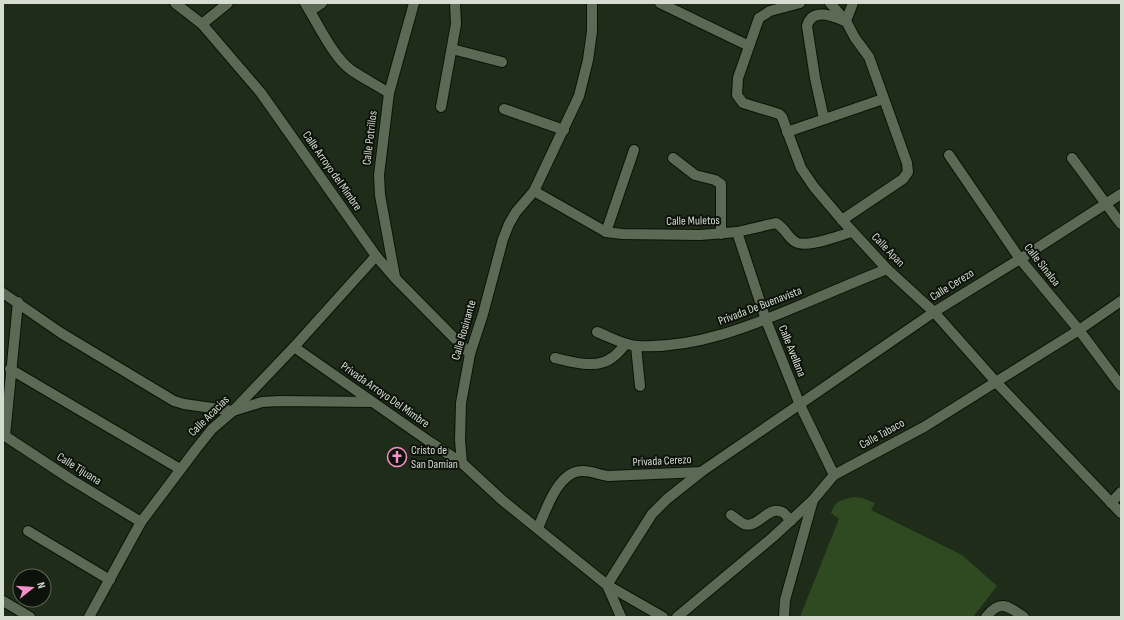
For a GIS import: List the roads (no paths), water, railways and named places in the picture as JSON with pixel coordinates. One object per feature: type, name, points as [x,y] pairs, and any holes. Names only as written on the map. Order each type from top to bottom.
[{"type":"street","name":"Calle Arroyo del Mimbre","points":[[175,3],[184,8],[202,24],[261,93],[376,256],[395,278],[470,354]]},
{"type":"street","points":[[202,24],[228,3]]},
{"type":"street","points":[[322,3],[308,7],[331,46],[342,61],[350,69],[389,92]]},
{"type":"street","name":"Calle Potrillos","points":[[395,278],[380,195],[379,175],[389,92],[414,3]]},
{"type":"street","points":[[441,107],[456,24],[455,3]]},
{"type":"street","name":"Calle Rosinante","points":[[462,463],[460,440],[461,403],[470,354],[483,314],[503,239],[509,224],[516,212],[534,191],[579,96],[588,60],[592,31],[591,3]]},
{"type":"street","points":[[660,3],[749,46]]},
{"type":"street","name":"Calle Apan","points":[[800,3],[770,11],[760,16],[738,78],[736,95],[743,103],[747,105],[779,114],[782,117],[801,168],[814,187],[852,232],[887,269],[934,312],[996,382],[1121,513]]},
{"type":"street","points":[[830,3],[846,21],[855,38],[869,57],[907,163],[908,172],[903,179],[842,220]]},
{"type":"street","points":[[846,21],[853,3]]},
{"type":"street","points":[[824,119],[815,78],[807,26],[809,21],[814,16],[826,14],[846,21]]},
{"type":"street","points":[[452,49],[502,62]]},
{"type":"street","points":[[787,132],[883,99]]},
{"type":"street","points":[[504,109],[564,130]]},
{"type":"street","points":[[606,232],[634,150]]},
{"type":"street","name":"Calle Sinaloa","points":[[949,155],[1020,259],[1079,330],[1121,386]]},
{"type":"street","points":[[674,158],[695,175],[717,181],[721,186],[721,234]]},
{"type":"street","points":[[1072,158],[1121,224]]},
{"type":"street","name":"Calle Muletos","points":[[534,191],[606,232],[622,234],[721,234],[776,223],[781,226],[794,241],[801,244],[821,241],[852,232]]},
{"type":"street","name":"Calle Cerezo","points":[[800,405],[934,312],[1121,194]]},
{"type":"street","name":"Calle Avellana","points":[[737,232],[766,320],[800,405],[834,475]]},
{"type":"street","name":"Calle Acacias","points":[[88,617],[141,522],[180,469],[212,429],[233,411],[294,347],[376,256]]},
{"type":"street","name":"Privada De Buenavista","points":[[597,332],[631,345],[677,344],[722,335],[766,320],[887,269]]},
{"type":"street","points":[[3,293],[62,333],[174,401],[184,404],[233,411],[268,401],[372,402]]},
{"type":"street","name":"Calle Tabaco","points":[[677,617],[791,521],[813,500],[834,475],[924,426],[1079,330],[1121,301]]},
{"type":"street","points":[[18,302],[10,369],[180,469]]},
{"type":"street","points":[[555,358],[589,364],[602,363],[631,345],[640,386]]},
{"type":"street","name":"Privada Arroyo Del Mimbre","points":[[294,347],[462,463]]},
{"type":"street","name":"Calle Tijuana","points":[[10,369],[5,436],[72,480],[141,522]]},
{"type":"street","name":"Privada Cerezo","points":[[538,528],[559,486],[566,477],[574,472],[588,471],[608,476],[701,472],[800,405]]},
{"type":"street","points":[[462,463],[502,500],[607,585],[663,617]]},
{"type":"street","points":[[607,585],[652,514],[667,499],[701,472]]},
{"type":"street","points":[[1111,503],[1121,492]]},
{"type":"street","points":[[784,617],[785,600],[813,500]]},
{"type":"street","points":[[731,515],[743,524],[749,525],[754,524],[771,512],[777,511],[782,512],[791,521]]},
{"type":"street","points":[[28,531],[110,580]]},
{"type":"street","points":[[607,585],[621,617]]},
{"type":"street","points":[[3,601],[30,617]]},
{"type":"street","points":[[986,617],[993,609],[1001,605],[1008,606],[1024,617]]},
{"type":"place","name":"Cristo de San Damian","points":[[397,457]]}]
